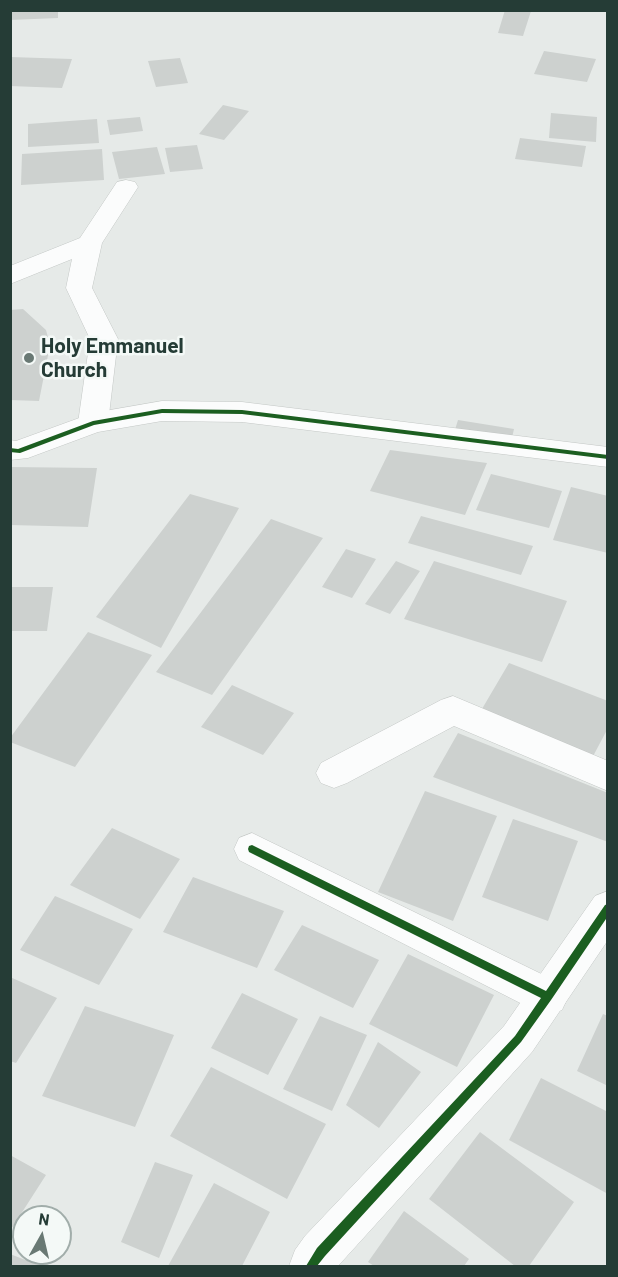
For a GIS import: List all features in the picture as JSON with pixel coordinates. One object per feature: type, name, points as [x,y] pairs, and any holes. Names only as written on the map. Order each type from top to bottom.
[{"type":"street","points":[[93,423],[104,339],[79,288],[89,243],[126,187]]},
{"type":"street","points":[[10,276],[89,243]]},
{"type":"street","points":[[10,450],[18,451],[93,423],[162,411],[242,412],[608,457]]},
{"type":"street","points":[[334,773],[453,710],[608,777]]},
{"type":"street","points":[[252,849],[548,997]]},
{"type":"street","points":[[311,1266],[321,1252],[519,1039],[608,908]]},
{"type":"building","points":[[10,10],[58,10],[58,18],[10,20]]},
{"type":"building","points":[[505,10],[531,11],[523,36],[498,33]]},
{"type":"building","points":[[544,51],[596,59],[587,82],[534,74]]},
{"type":"building","points":[[10,57],[72,59],[62,88],[10,86]]},
{"type":"building","points":[[180,58],[188,83],[156,87],[148,61]]},
{"type":"building","points":[[223,105],[249,111],[224,140],[199,134]]},
{"type":"building","points":[[551,113],[597,117],[596,142],[549,138]]},
{"type":"building","points":[[140,117],[143,131],[110,135],[107,120]]},
{"type":"building","points":[[97,119],[99,143],[28,147],[28,124]]},
{"type":"building","points":[[520,138],[586,146],[582,167],[515,159]]},
{"type":"building","points":[[197,145],[203,169],[170,172],[165,148]]},
{"type":"building","points":[[157,147],[165,174],[119,179],[112,152]]},
{"type":"building","points":[[102,149],[104,180],[21,185],[22,154]]},
{"type":"building","name":"Holy Emmanuel Church","points":[[23,309],[46,330],[50,345],[39,401],[10,400],[10,310]]},
{"type":"building","points":[[458,420],[514,429],[511,442],[454,433]]},
{"type":"building","points":[[390,450],[487,463],[465,515],[370,491]]},
{"type":"building","points":[[10,467],[97,468],[88,527],[10,525]]},
{"type":"building","points":[[491,474],[562,491],[549,528],[476,510]]},
{"type":"building","points":[[571,487],[608,496],[608,553],[553,540]]},
{"type":"building","points":[[190,494],[239,508],[161,648],[96,617]]},
{"type":"building","points":[[421,516],[533,546],[521,575],[408,543]]},
{"type":"building","points":[[271,519],[323,538],[212,695],[156,672]]},
{"type":"building","points":[[346,549],[376,559],[352,598],[322,587]]},
{"type":"building","points":[[396,561],[420,571],[390,614],[365,604]]},
{"type":"building","points":[[434,561],[567,601],[542,662],[404,619]]},
{"type":"building","points":[[10,587],[53,587],[47,631],[10,631]]},
{"type":"building","points":[[88,632],[152,655],[75,767],[10,742],[10,738]]},
{"type":"building","points":[[509,663],[608,701],[608,728],[591,760],[479,714]]},
{"type":"building","points":[[232,685],[294,713],[263,755],[201,727]]},
{"type":"building","points":[[458,733],[608,793],[608,842],[433,777]]},
{"type":"building","points":[[425,791],[497,816],[453,921],[378,892]]},
{"type":"building","points":[[513,819],[578,841],[548,921],[482,897]]},
{"type":"building","points":[[112,828],[180,859],[140,919],[70,885]]},
{"type":"building","points":[[193,877],[284,911],[257,968],[163,932]]},
{"type":"building","points":[[55,896],[133,929],[99,985],[20,950]]},
{"type":"building","points":[[302,925],[379,960],[353,1008],[274,970]]},
{"type":"building","points":[[408,954],[494,995],[457,1067],[369,1024]]},
{"type":"building","points":[[10,977],[57,998],[16,1063],[10,1061]]},
{"type":"building","points":[[242,993],[298,1019],[268,1075],[211,1048]]},
{"type":"building","points":[[85,1006],[174,1035],[135,1127],[42,1096]]},
{"type":"building","points":[[603,1014],[608,1016],[608,1086],[577,1071]]},
{"type":"building","points":[[320,1016],[367,1035],[332,1111],[283,1089]]},
{"type":"building","points":[[378,1042],[421,1072],[379,1128],[346,1105]]},
{"type":"building","points":[[211,1067],[326,1124],[287,1199],[170,1136]]},
{"type":"building","points":[[541,1078],[608,1112],[608,1194],[509,1140]]},
{"type":"building","points":[[480,1132],[574,1202],[529,1266],[515,1266],[429,1199]]},
{"type":"building","points":[[10,1155],[46,1175],[27,1205],[12,1205],[10,1231]]},
{"type":"building","points":[[155,1162],[193,1175],[159,1258],[121,1242]]},
{"type":"building","points":[[214,1183],[270,1212],[242,1266],[168,1266]]},
{"type":"building","points":[[404,1211],[469,1259],[464,1266],[374,1266],[368,1262]]},
{"type":"building","points":[[10,1254],[12,1255],[12,1265],[41,1266],[10,1266]]},
{"type":"cycle path","points":[[10,450],[18,451],[93,423],[162,411],[242,412],[608,457]]},
{"type":"cycle path","points":[[252,849],[548,997]]},
{"type":"cycle path","points":[[311,1266],[321,1252],[518,1039],[608,908]]},
{"type":"place","name":"Holy Emmanuel Church","points":[[29,358]]}]
